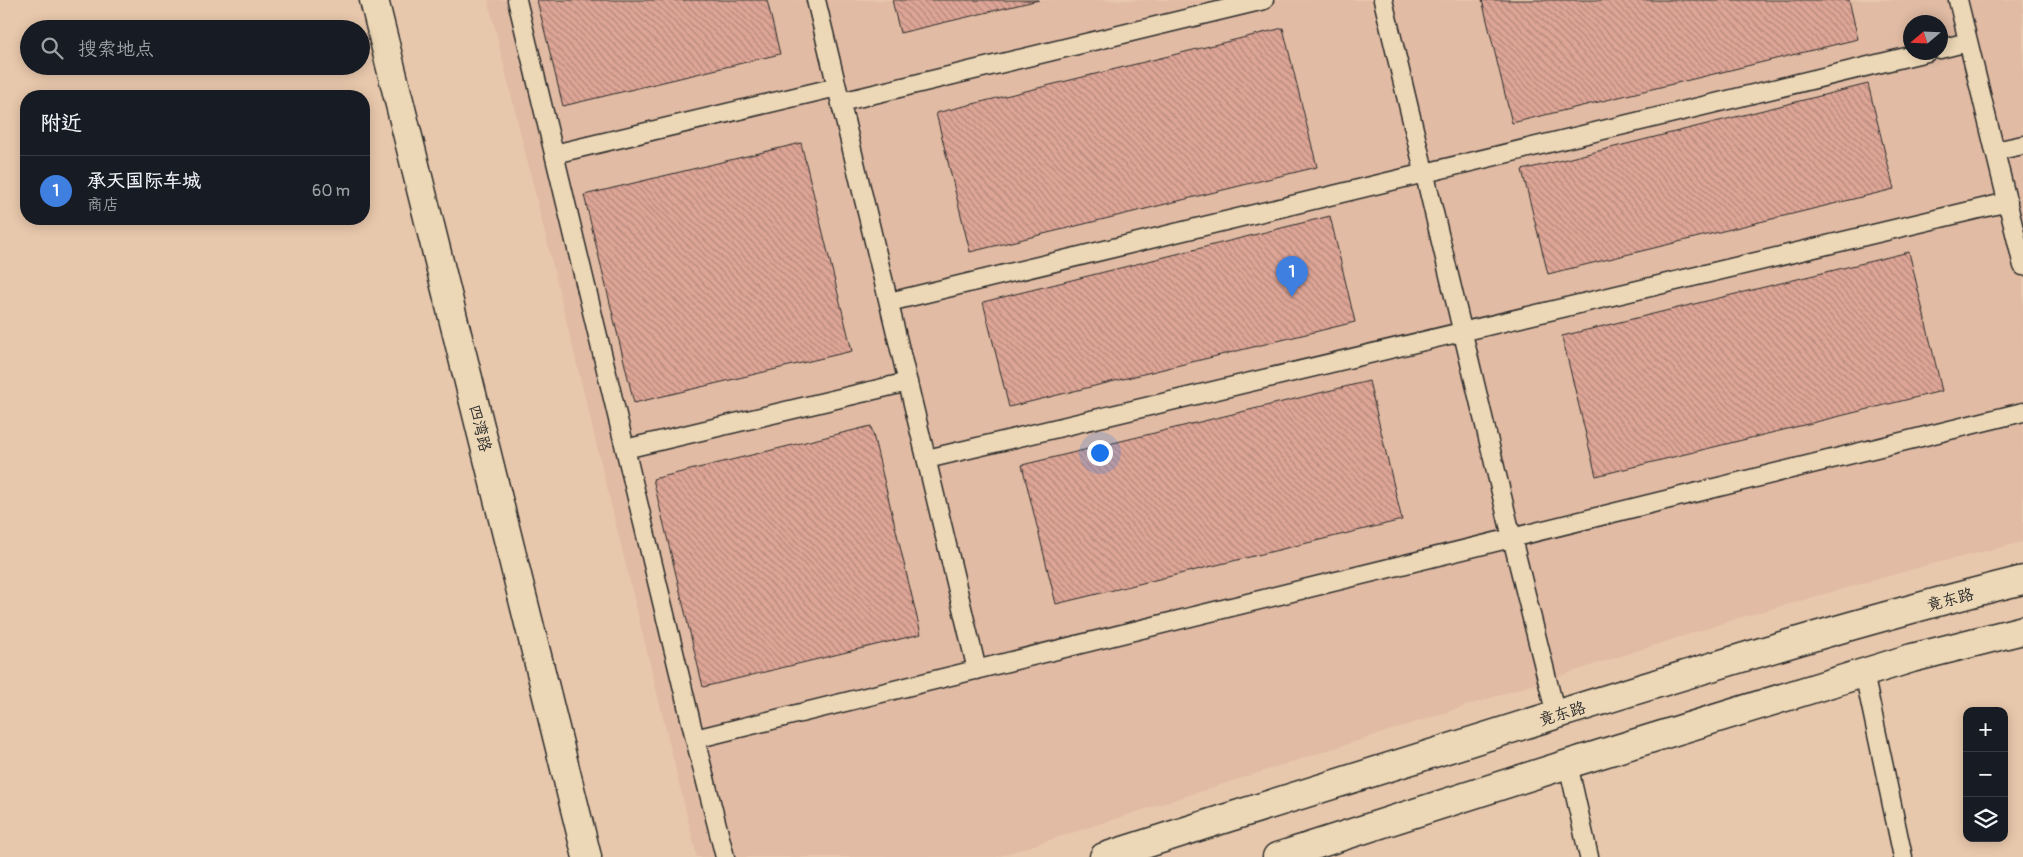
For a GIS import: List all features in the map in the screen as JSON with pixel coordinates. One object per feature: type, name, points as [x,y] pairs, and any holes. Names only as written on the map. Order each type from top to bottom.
[{"type":"main road","name":"四湾路","points":[[374,0],[587,857]]},
{"type":"main road","name":"竟东路","points":[[1104,857],[1322,786],[1712,666],[1846,627],[2023,580]]},
{"type":"main road","points":[[1277,857],[1568,764],[1912,658],[2023,630]]},
{"type":"lane","points":[[517,0],[725,857]]},
{"type":"lane","points":[[816,0],[977,670]]},
{"type":"lane","points":[[554,154],[839,94],[1264,0]]},
{"type":"lane","points":[[1382,0],[1556,715]]},
{"type":"lane","points":[[1958,0],[2023,266]]},
{"type":"lane","points":[[1948,47],[1968,42]]},
{"type":"lane","points":[[889,302],[1903,58]]},
{"type":"lane","points":[[1995,151],[2023,145]]},
{"type":"lane","points":[[927,459],[2008,202]]},
{"type":"lane","points":[[625,449],[908,382]]},
{"type":"lane","points":[[695,739],[2023,412]]},
{"type":"lane","points":[[1864,673],[1903,857]]},
{"type":"lane","points":[[1568,764],[1589,857]]},
{"type":"shaded area","points":[[488,0],[2023,0],[2023,542],[1932,564],[1739,618],[997,857],[697,857]]},
{"type":"building","points":[[537,0],[767,0],[780,54],[563,106]]},
{"type":"building","points":[[892,0],[1039,0],[900,33]]},
{"type":"building","points":[[1482,0],[1849,0],[1858,39],[1512,123]]},
{"type":"building","points":[[1283,28],[1317,167],[970,252],[936,113]]},
{"type":"building","points":[[1868,84],[1894,189],[1548,274],[1522,170]]},
{"type":"building","points":[[801,143],[852,351],[634,403],[584,195]]},
{"type":"building","points":[[1330,216],[1355,322],[1009,407],[983,302]]},
{"type":"building","points":[[1909,252],[1942,391],[1596,476],[1562,336]]},
{"type":"building","points":[[1369,381],[1402,520],[1056,604],[1022,465]]},
{"type":"building","points":[[871,426],[921,634],[703,687],[653,479]]},
{"type":"place","name":"承天国际车城","points":[[1292,297]]}]
